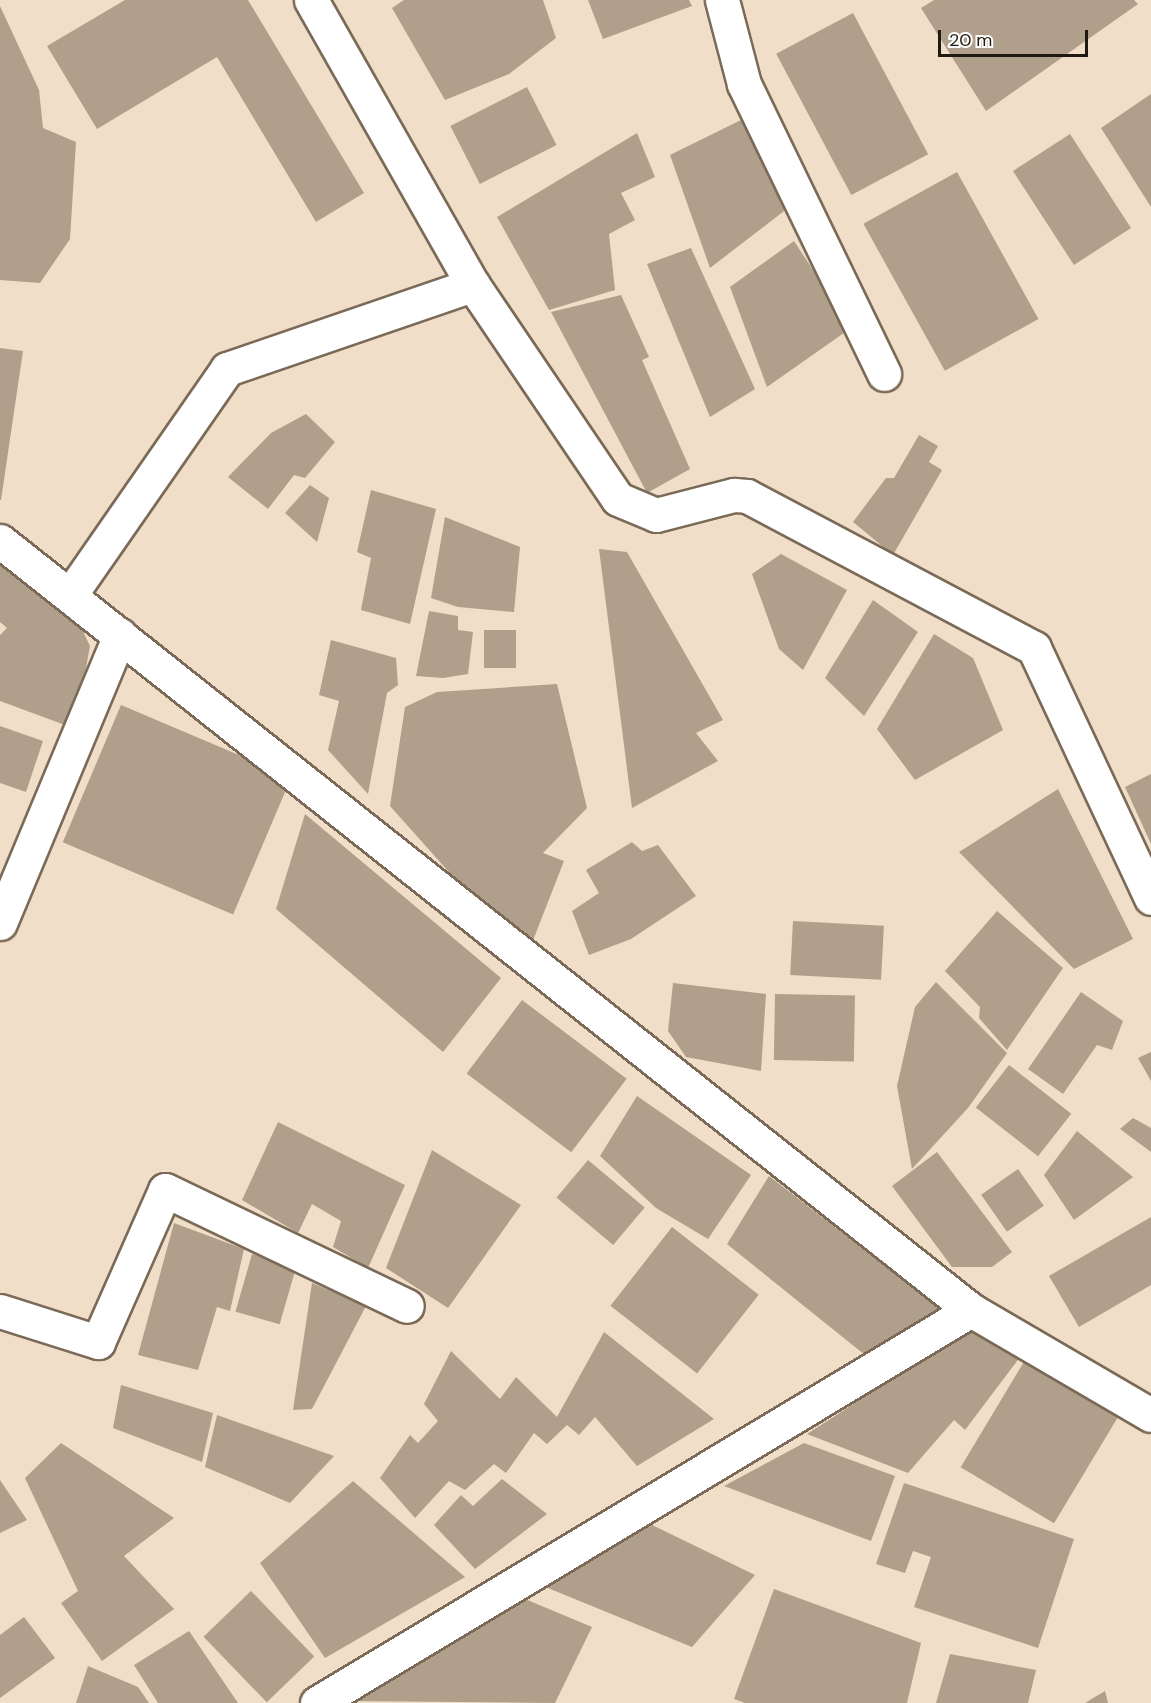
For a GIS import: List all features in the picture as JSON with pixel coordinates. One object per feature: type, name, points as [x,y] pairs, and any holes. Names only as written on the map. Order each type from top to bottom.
[{"type":"street","points":[[311,0],[472,285],[618,499],[656,515],[734,495],[747,496],[1034,648],[1151,898]]},
{"type":"street","points":[[722,0],[744,84],[884,374]]},
{"type":"street","points":[[70,595],[227,369],[472,285]]},
{"type":"street","points":[[0,541],[971,1310],[1151,1415]]},
{"type":"street","points":[[0,923],[120,635]]},
{"type":"street","points":[[0,1311],[98,1342],[165,1190],[407,1306]]},
{"type":"street","points":[[317,1703],[971,1310]]},
{"type":"building","points":[[125,0],[248,0],[364,193],[316,222],[217,57],[97,129],[47,46]]},
{"type":"building","points":[[404,0],[543,0],[556,38],[509,74],[445,100],[392,8]]},
{"type":"building","points":[[588,0],[689,0],[692,6],[603,39]]},
{"type":"building","points":[[934,0],[1134,0],[1138,4],[986,111],[921,8]]},
{"type":"building","points":[[0,6],[39,90],[43,128],[76,142],[70,239],[40,283],[0,280]]},
{"type":"building","points":[[853,13],[928,154],[851,195],[776,54]]},
{"type":"building","points":[[527,87],[557,145],[480,184],[450,126]]},
{"type":"building","points":[[1151,94],[1151,207],[1101,128]]},
{"type":"building","points":[[741,120],[792,205],[710,268],[670,155]]},
{"type":"building","points":[[637,133],[655,177],[621,193],[635,220],[609,234],[615,290],[549,310],[497,217]]},
{"type":"building","points":[[1070,134],[1131,228],[1074,265],[1013,171]]},
{"type":"building","points":[[957,172],[1038,319],[945,371],[863,224]]},
{"type":"building","points":[[794,241],[851,328],[767,387],[730,287]]},
{"type":"building","points":[[691,248],[755,389],[710,417],[647,264]]},
{"type":"building","points":[[621,295],[649,357],[642,360],[690,469],[647,493],[551,312]]},
{"type":"building","points":[[0,348],[23,351],[1,500],[0,500]]},
{"type":"building","points":[[306,414],[335,442],[305,478],[294,475],[268,509],[228,477],[271,433]]},
{"type":"building","points":[[919,435],[938,446],[929,462],[942,470],[893,555],[853,522],[886,478],[894,478]]},
{"type":"building","points":[[310,485],[329,498],[317,542],[285,513]]},
{"type":"building","points":[[371,490],[436,509],[410,624],[361,610],[371,558],[357,552]]},
{"type":"building","points":[[445,517],[520,547],[514,612],[458,607],[431,598]]},
{"type":"building","points":[[599,549],[627,552],[723,720],[696,733],[718,761],[632,808]]},
{"type":"building","points":[[781,554],[847,590],[803,670],[779,649],[752,574]]},
{"type":"building","points":[[0,564],[79,623],[90,646],[86,668],[65,725],[0,701],[0,635],[7,628],[0,622]]},
{"type":"building","points":[[873,600],[918,632],[864,716],[825,678]]},
{"type":"building","points":[[429,611],[458,616],[458,630],[473,632],[468,674],[443,678],[416,676]]},
{"type":"building","points":[[484,630],[516,630],[516,668],[484,668]]},
{"type":"building","points":[[934,634],[973,658],[1003,730],[915,780],[877,729]]},
{"type":"building","points":[[331,640],[396,658],[398,685],[387,693],[368,794],[328,750],[339,701],[319,695]]},
{"type":"building","points":[[557,684],[587,808],[543,853],[564,861],[532,943],[456,880],[390,806],[405,707],[437,692]]},
{"type":"building","points":[[121,705],[291,777],[233,914],[63,842]]},
{"type":"building","points":[[0,726],[43,741],[26,792],[0,783]]},
{"type":"building","points":[[1151,774],[1151,844],[1125,787]]},
{"type":"building","points":[[1058,789],[1133,939],[1074,969],[959,852]]},
{"type":"building","points":[[305,814],[501,978],[443,1052],[276,909]]},
{"type":"building","points":[[632,842],[642,851],[658,845],[696,896],[631,939],[589,955],[572,911],[599,893],[586,870]]},
{"type":"building","points":[[997,911],[1063,968],[1007,1050],[979,1018],[980,1007],[945,971]]},
{"type":"building","points":[[793,921],[884,926],[881,980],[790,975]]},
{"type":"building","points":[[936,982],[1007,1053],[968,1108],[912,1169],[897,1086],[915,1007]]},
{"type":"building","points":[[673,983],[766,994],[761,1071],[686,1057],[668,1031]]},
{"type":"building","points":[[1081,992],[1123,1021],[1112,1050],[1097,1045],[1063,1094],[1028,1069]]},
{"type":"building","points":[[775,994],[855,995],[854,1061],[774,1060]]},
{"type":"building","points":[[522,1000],[627,1079],[571,1152],[467,1073]]},
{"type":"building","points":[[1151,1052],[1151,1081],[1138,1058]]},
{"type":"building","points":[[1009,1065],[1071,1114],[1038,1156],[976,1108]]},
{"type":"building","points":[[637,1096],[751,1175],[708,1239],[656,1208],[600,1156]]},
{"type":"building","points":[[1133,1118],[1151,1128],[1151,1152],[1120,1129]]},
{"type":"building","points":[[278,1122],[405,1185],[368,1268],[333,1247],[341,1221],[312,1204],[298,1233],[242,1200]]},
{"type":"building","points":[[1077,1131],[1133,1177],[1074,1220],[1044,1175]]},
{"type":"building","points":[[432,1150],[521,1205],[448,1308],[386,1268]]},
{"type":"building","points":[[937,1152],[1012,1252],[992,1267],[952,1267],[892,1186]]},
{"type":"building","points":[[588,1160],[645,1208],[613,1245],[557,1198]]},
{"type":"building","points":[[1018,1169],[1044,1206],[1007,1232],[981,1195]]},
{"type":"building","points":[[769,1176],[941,1309],[865,1355],[727,1244]]},
{"type":"building","points":[[1151,1217],[1151,1285],[1079,1327],[1049,1276]]},
{"type":"building","points":[[174,1223],[244,1249],[230,1311],[217,1307],[198,1370],[138,1355]]},
{"type":"building","points":[[672,1227],[759,1295],[697,1374],[610,1306]]},
{"type":"building","points":[[252,1254],[296,1267],[280,1324],[235,1312]]},
{"type":"building","points":[[312,1283],[366,1306],[312,1409],[293,1410]]},
{"type":"building","points":[[968,1330],[1020,1357],[965,1430],[954,1420],[908,1473],[807,1434]]},
{"type":"building","points":[[604,1332],[714,1419],[637,1466],[595,1417],[579,1435],[567,1425],[547,1444],[534,1433],[506,1473],[494,1464],[465,1490],[449,1481],[415,1518],[380,1478],[410,1435],[418,1443],[438,1421],[424,1404],[451,1351],[500,1399],[516,1377],[557,1417]]},
{"type":"building","points":[[1025,1360],[1118,1416],[1054,1523],[961,1467]]},
{"type":"building","points":[[121,1385],[213,1413],[202,1462],[113,1428]]},
{"type":"building","points":[[217,1415],[334,1456],[290,1503],[205,1467]]},
{"type":"building","points":[[61,1443],[174,1518],[124,1556],[174,1609],[102,1661],[61,1603],[78,1591],[25,1478]]},
{"type":"building","points":[[804,1443],[895,1476],[871,1541],[724,1486]]},
{"type":"building","points":[[502,1479],[547,1514],[475,1569],[434,1525],[461,1495],[473,1506]]},
{"type":"building","points":[[0,1480],[27,1520],[0,1533]]},
{"type":"building","points":[[353,1481],[465,1577],[325,1658],[260,1563]]},
{"type":"building","points":[[904,1483],[1074,1539],[1038,1648],[914,1607],[931,1557],[913,1551],[905,1573],[876,1564]]},
{"type":"building","points":[[646,1522],[755,1575],[692,1647],[543,1586]]},
{"type":"building","points":[[774,1589],[921,1643],[907,1703],[745,1703],[734,1699]]},
{"type":"building","points":[[251,1591],[314,1656],[267,1702],[204,1637]]},
{"type":"building","points":[[525,1599],[592,1627],[555,1703],[350,1701]]},
{"type":"building","points":[[24,1617],[55,1658],[0,1698],[0,1635]]},
{"type":"building","points":[[189,1631],[238,1703],[158,1703],[134,1665]]},
{"type":"building","points":[[950,1654],[1036,1670],[1028,1703],[936,1703]]},
{"type":"building","points":[[88,1666],[138,1687],[149,1703],[76,1703]]},
{"type":"building","points":[[1105,1691],[1108,1703],[1085,1703]]}]
